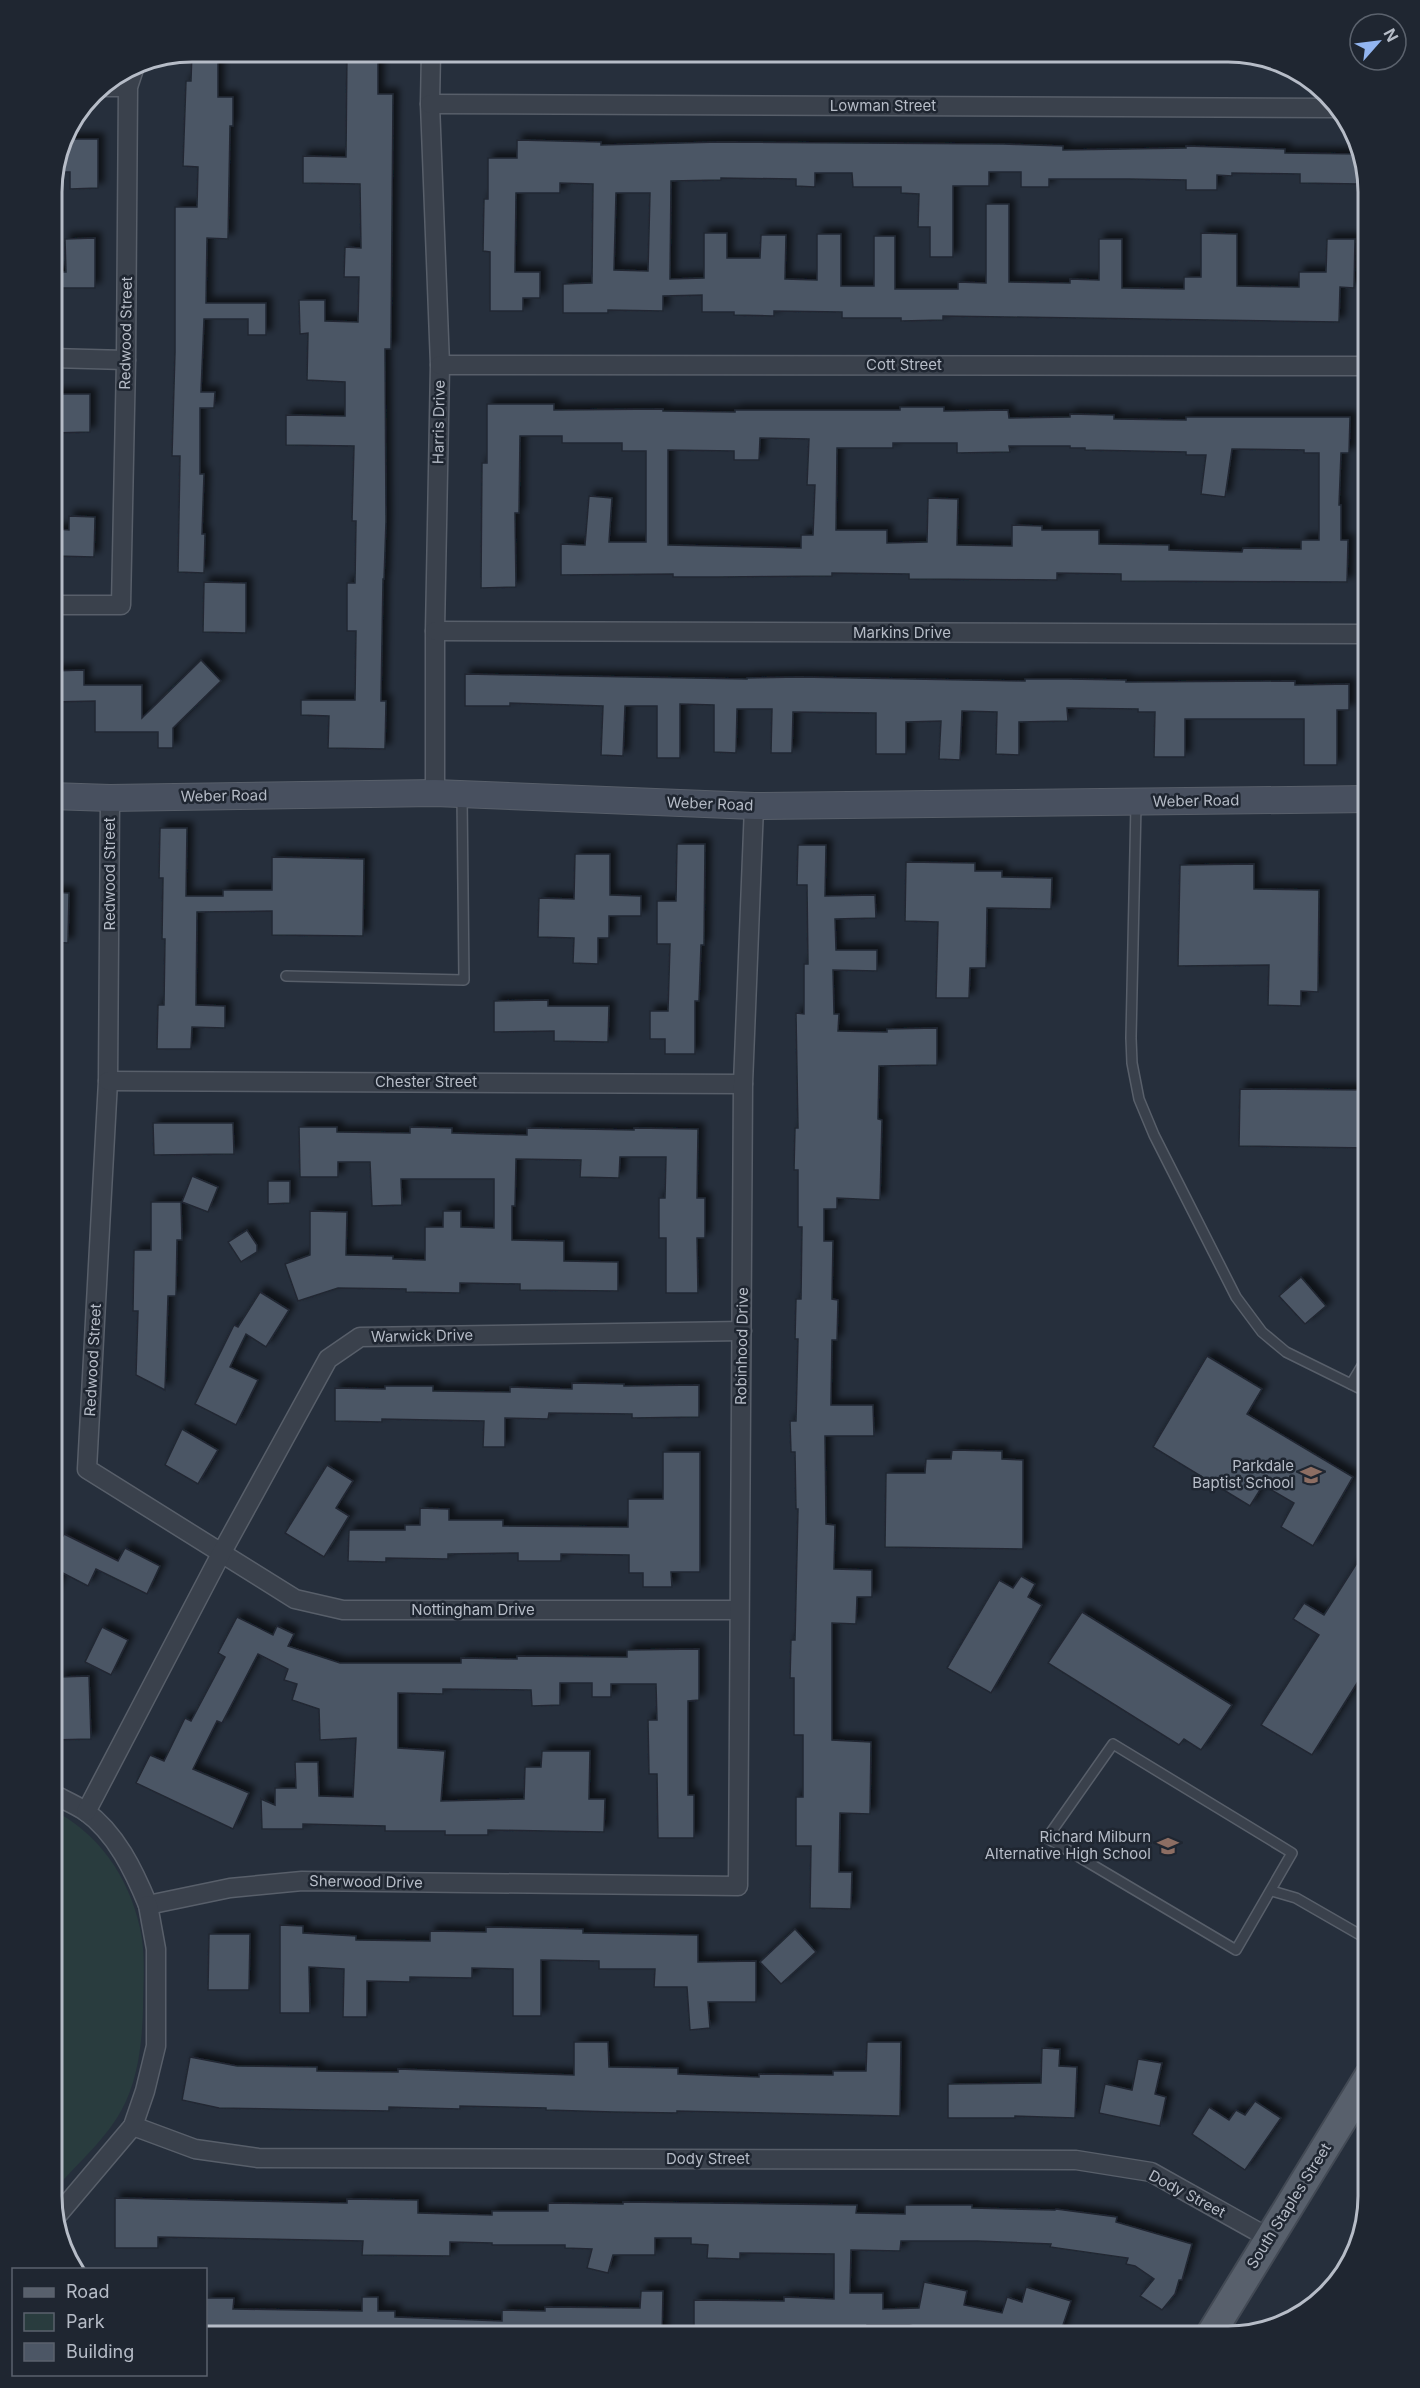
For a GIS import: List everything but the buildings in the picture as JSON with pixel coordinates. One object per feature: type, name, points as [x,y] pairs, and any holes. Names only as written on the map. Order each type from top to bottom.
[{"type":"main road","name":"Weber Road","points":[[62,796],[110,798],[435,792],[754,806],[1358,799]]},
{"type":"main road","name":"South Staples Street","points":[[1216,2326],[1358,2094]]},
{"type":"street","name":"Harris Drive","points":[[431,62],[430,104],[440,365],[435,632],[435,792]]},
{"type":"street","name":"Redwood Street","points":[[62,605],[121,605],[128,87],[132,76]]},
{"type":"street","points":[[114,87],[128,87]]},
{"type":"street","name":"Lowman Street","points":[[430,104],[1328,108]]},
{"type":"street","points":[[62,358],[126,360]]},
{"type":"street","name":"Cott Street","points":[[440,365],[1358,366]]},
{"type":"street","name":"Markins Drive","points":[[435,632],[1358,634]]},
{"type":"street","name":"Redwood Street","points":[[110,798],[108,1081],[87,1469],[222,1552]]},
{"type":"street","name":"Robinhood Drive","points":[[738,1886],[743,1084],[754,806]]},
{"type":"street","name":"Chester Street","points":[[108,1081],[743,1084]]},
{"type":"street","name":"Warwick Drive","points":[[222,1552],[328,1359],[360,1337],[742,1331]]},
{"type":"street","points":[[86,1812],[222,1552]]},
{"type":"street","name":"Nottingham Drive","points":[[222,1552],[295,1599],[343,1610],[738,1610]]},
{"type":"street","points":[[62,1799],[86,1812],[111,1838],[133,1869],[148,1905],[156,1949],[156,2046],[145,2091],[133,2126],[63,2209]]},
{"type":"street","name":"Sherwood Drive","points":[[148,1905],[230,1888],[302,1881],[738,1886]]},
{"type":"street","name":"Dody Street","points":[[133,2126],[195,2149],[258,2158],[1076,2160],[1151,2172],[1269,2238]]},
{"type":"lane","points":[[286,976],[464,980],[462,794]]},
{"type":"lane","points":[[1136,802],[1131,1038],[1132,1063],[1139,1099],[1154,1135],[1236,1297],[1262,1332],[1286,1352],[1358,1388]]},
{"type":"lane","points":[[1351,1384],[1358,1372]]},
{"type":"lane","points":[[1113,1744],[1292,1852],[1272,1891],[1236,1950],[1047,1838],[1113,1744]]},
{"type":"lane","points":[[1272,1891],[1296,1898],[1358,1934]]},
{"type":"green space","points":[[62,1815],[97,1843],[119,1874],[135,1909],[143,1948],[142,2023],[135,2075],[121,2111],[97,2144],[62,2182]]},
{"type":"place","name":"Parkdale Baptist School","points":[[1311,1475]]},
{"type":"place","name":"Richard Milburn Alternative High School","points":[[1168,1846]]}]
